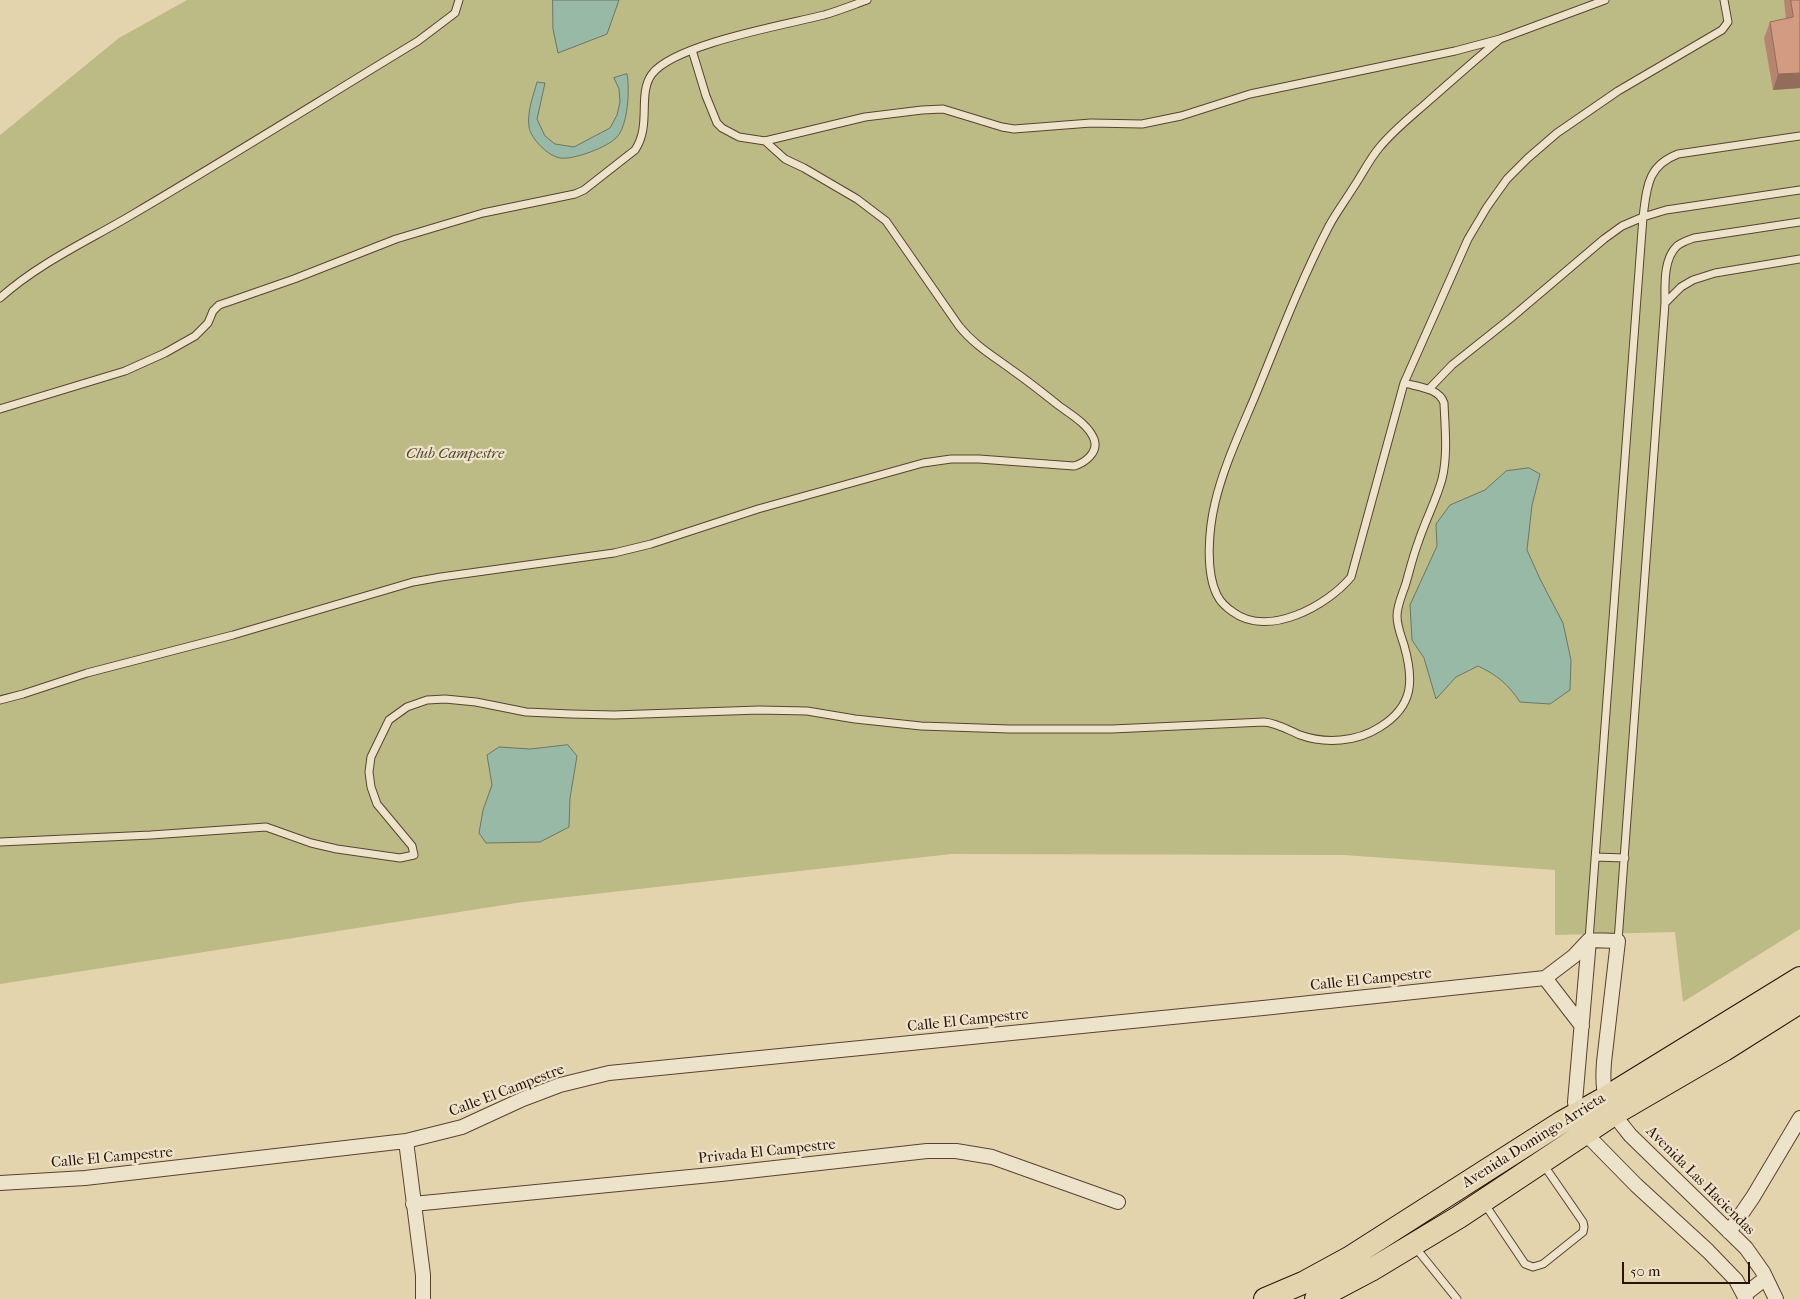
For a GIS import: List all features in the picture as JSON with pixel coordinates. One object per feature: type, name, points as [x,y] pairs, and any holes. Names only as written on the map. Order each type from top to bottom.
[{"type":"main road","name":"Avenida Domingo Arrieta","points":[[1264,1299],[1305,1282],[1349,1258],[1581,1124],[1800,978]]},
{"type":"main road","name":"Avenida Domingo Arrieta","points":[[1609,1106],[1724,1050],[1800,1002]]},
{"type":"main road","name":"Avenida Domingo Arrieta","points":[[1316,1299],[1372,1270],[1414,1245],[1542,1162],[1581,1124]]},
{"type":"street","points":[[1589,940],[1576,1088],[1581,1124],[1636,1185],[1708,1251],[1736,1280],[1745,1297],[1766,1278]]},
{"type":"street","points":[[1582,1026],[1545,978],[1574,956],[1589,940],[1618,941],[1603,1080],[1609,1106]]},
{"type":"street","name":"Calle El Campestre","points":[[0,1183],[95,1177],[406,1141],[462,1127],[523,1099],[560,1085],[609,1073],[1545,978]]},
{"type":"street","name":"Avenida Las Haciendas","points":[[1609,1106],[1650,1156],[1746,1248],[1766,1278],[1776,1299]]},
{"type":"street","points":[[1729,1232],[1754,1197],[1800,1118]]},
{"type":"street","points":[[406,1141],[422,1274],[423,1299]]},
{"type":"street","name":"Privada El Campestre","points":[[413,1204],[721,1174],[927,1151],[956,1151],[992,1157],[1118,1202]]},
{"type":"lane","points":[[0,298],[30,274],[134,214],[418,41],[455,13],[459,0]]},
{"type":"lane","points":[[0,409],[125,371],[165,353],[196,336],[204,329],[213,310],[218,305],[294,279],[396,239],[484,213],[537,201],[565,197],[584,190],[635,150],[640,143],[643,135],[646,88],[652,73],[664,62],[692,50],[744,34],[827,14],[867,0]]},
{"type":"lane","points":[[692,50],[706,96],[717,123],[738,137],[765,141],[865,117],[943,109],[1014,129],[1120,122],[1142,124],[1162,121],[1250,94],[1455,51],[1500,39],[1605,0]]},
{"type":"lane","points":[[1500,39],[1395,131],[1378,149],[1330,226],[1286,321],[1238,438],[1214,504],[1209,553],[1210,578],[1217,596],[1240,617],[1252,621],[1282,620],[1315,607],[1342,588],[1351,577],[1404,383],[1468,239],[1487,207],[1507,179],[1557,133],[1618,90],[1722,30],[1728,22],[1724,0]]},
{"type":"lane","points":[[1589,940],[1643,216],[1650,178],[1657,167],[1666,159],[1692,151],[1800,136]]},
{"type":"lane","points":[[0,700],[87,673],[233,636],[413,582],[614,553],[651,544],[758,509],[923,463],[950,459],[979,459],[1074,466],[1082,464],[1088,458],[1094,451],[1095,446],[1092,435],[1078,419],[970,339],[886,221],[857,199],[785,159],[765,141]]},
{"type":"lane","points":[[1429,390],[1452,365],[1622,226],[1643,216],[1696,205],[1800,190]]},
{"type":"lane","points":[[1618,941],[1668,263],[1676,247],[1694,238],[1800,222]]},
{"type":"lane","points":[[1665,303],[1681,287],[1693,280],[1715,273],[1800,259]]},
{"type":"lane","points":[[0,842],[151,836],[266,827],[311,843],[337,849],[400,858],[411,856],[414,855],[412,846],[377,804],[371,787],[370,764],[371,757],[389,720],[407,707],[427,700],[445,699],[476,702],[526,712],[571,714],[614,715],[750,710],[807,711],[855,719],[920,726],[1009,729],[1112,728],[1264,722],[1276,724],[1298,734],[1320,740],[1350,739],[1380,728],[1396,715],[1407,701],[1409,664],[1398,627],[1397,610],[1417,544],[1441,482],[1445,452],[1444,403],[1439,394],[1404,383]]},
{"type":"lane","points":[[1595,856],[1625,858]]},
{"type":"lane","points":[[1482,1201],[1525,1264],[1532,1267],[1543,1264],[1583,1232],[1584,1227],[1583,1222],[1542,1162]]},
{"type":"lane","points":[[1414,1245],[1457,1299]]},
{"type":"green space","name":"Club Campestre","points":[[187,0],[1800,0],[1800,929],[1683,1002],[1675,932],[1555,935],[1555,870],[1344,855],[951,854],[523,902],[0,984],[0,135],[119,38]]},
{"type":"shaded area","points":[[553,0],[619,0],[607,34],[558,53],[553,29]]},
{"type":"shaded area","points":[[627,74],[628,97],[626,116],[621,131],[613,141],[599,149],[582,155],[560,158],[550,154],[533,137],[529,127],[529,115],[537,82],[545,83],[537,119],[545,136],[555,144],[574,147],[610,128],[617,115],[620,102],[619,89],[614,78]]},
{"type":"shaded area","points":[[1529,468],[1540,474],[1532,505],[1527,550],[1563,623],[1571,660],[1570,690],[1550,704],[1520,702],[1502,681],[1478,666],[1456,677],[1436,699],[1424,658],[1412,640],[1410,605],[1437,546],[1436,524],[1450,505],[1485,490],[1506,471]]},
{"type":"shaded area","points":[[568,745],[577,756],[570,798],[569,827],[540,842],[486,843],[479,833],[483,810],[492,785],[487,755],[499,747],[530,749]]},
{"type":"building","points":[[1791,0],[1800,0],[1800,73],[1778,74],[1770,22],[1793,17]]}]
